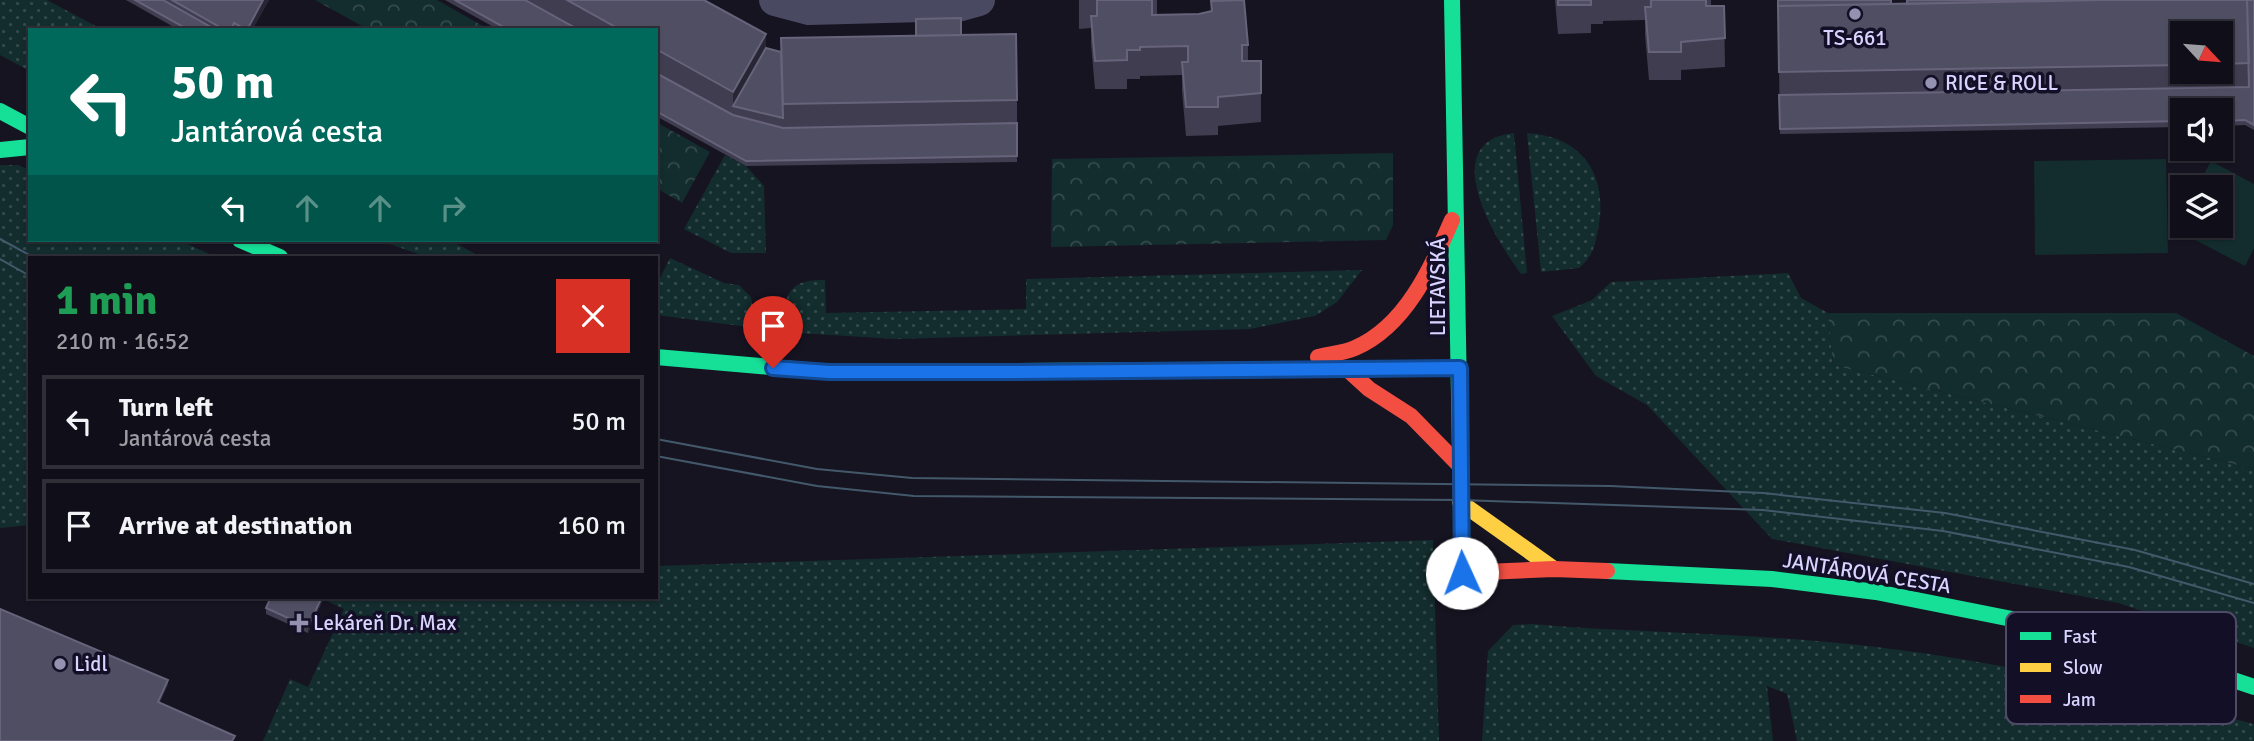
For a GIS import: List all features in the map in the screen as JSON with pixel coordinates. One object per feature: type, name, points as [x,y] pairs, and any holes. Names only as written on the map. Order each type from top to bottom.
[{"type":"street","points":[[775,0],[809,9],[961,5],[979,0]]},
{"type":"street","name":"LIETAVSKÁ","points":[[1452,0],[1458,206],[1462,573]]},
{"type":"street","points":[[0,111],[28,126]]},
{"type":"street","points":[[0,150],[28,147]]},
{"type":"street","points":[[1276,368],[1355,348],[1380,333],[1401,311],[1430,270],[1458,206]]},
{"type":"street","points":[[245,242],[278,256]]},
{"type":"street","points":[[658,358],[829,372],[1460,368]]},
{"type":"street","points":[[1346,368],[1369,388],[1411,416],[1460,466]]},
{"type":"street","points":[[1460,502],[1555,569]]},
{"type":"street","name":"JANTÁROVÁ CESTA","points":[[1462,573],[1555,569],[1772,579],[1876,592],[2006,618]]},
{"type":"street","name":"JANTÁROVÁ CESTA","points":[[2236,681],[2254,687]]},
{"type":"green space","points":[[0,0],[47,0],[99,28],[28,28],[28,70],[0,55]]},
{"type":"green space","points":[[315,0],[437,0],[486,28],[365,28]]},
{"type":"green space","points":[[658,123],[710,152],[682,203],[658,189]]},
{"type":"green space","points":[[1514,133],[1527,273],[1521,274],[1487,218],[1478,195],[1475,173],[1478,154],[1490,140]]},
{"type":"green space","points":[[1527,133],[1563,142],[1588,162],[1595,176],[1600,210],[1596,242],[1587,260],[1579,268],[1541,272]]},
{"type":"green space","points":[[1393,153],[1393,225],[1386,240],[1051,247],[1052,159]]},
{"type":"green space","points":[[725,155],[746,166],[764,186],[766,253],[731,253],[684,229]]},
{"type":"green space","points":[[2166,159],[2168,253],[2035,255],[2034,161]]},
{"type":"green space","points":[[2211,161],[2254,184],[2254,248],[2245,266],[2191,238],[2233,238],[2233,175],[2203,175]]},
{"type":"green space","points":[[0,165],[18,165],[28,169],[28,242],[183,242],[214,256],[28,256],[28,525],[0,528]]},
{"type":"green space","points":[[384,242],[454,242],[479,256],[424,256]]},
{"type":"green space","points":[[670,258],[724,283],[739,285],[751,297],[756,328],[658,315],[658,282]]},
{"type":"green space","points":[[1362,270],[1337,302],[1315,316],[1250,329],[895,339],[782,332],[784,309],[790,292],[802,283],[812,281],[825,280],[826,313],[1026,309],[1026,279]]},
{"type":"green space","points":[[1788,273],[1801,298],[1828,313],[1833,365],[2254,469],[2254,648],[2236,642],[2236,612],[2145,612],[2118,603],[1772,539],[1647,405],[1596,376],[1552,316],[1592,300],[1611,282]]},
{"type":"green space","points":[[1828,313],[2176,313],[2254,356],[2254,469],[1833,365]]},
{"type":"green space","points":[[1433,540],[1439,741],[263,741],[290,679],[308,687],[344,609],[327,601],[328,599],[658,599],[658,566]]},
{"type":"green space","points":[[1513,625],[1810,640],[1952,657],[2006,667],[2006,724],[2236,724],[2236,720],[2254,724],[2254,741],[1797,741],[1787,694],[1767,686],[1773,741],[1482,741],[1488,651]]},
{"type":"building","points":[[135,0],[163,0],[212,28],[185,28]]},
{"type":"building","points":[[172,0],[263,0],[248,28],[234,23],[232,28],[221,28]]},
{"type":"building","points":[[455,0],[525,0],[575,28],[505,28]]},
{"type":"building","points":[[567,0],[704,0],[766,34],[733,92],[658,50],[658,28],[617,28]]},
{"type":"building","points":[[1097,0],[1152,0],[1152,15],[1199,14],[1212,11],[1211,1],[1244,0],[1248,45],[1242,45],[1242,61],[1261,61],[1261,93],[1218,97],[1218,107],[1186,107],[1182,62],[1188,62],[1188,46],[1140,47],[1140,50],[1127,50],[1127,60],[1095,61],[1091,16],[1097,16]]},
{"type":"building","points":[[1558,0],[1591,0],[1591,5],[1558,5]]},
{"type":"building","points":[[1651,0],[1706,0],[1706,6],[1724,6],[1725,38],[1681,42],[1681,52],[1649,52],[1645,7],[1651,7]]},
{"type":"building","points":[[1778,0],[1891,0],[1891,4],[1778,6]]},
{"type":"building","points":[[1907,0],[2100,0],[1907,4]]},
{"type":"building","points":[[2247,0],[2249,63],[2233,64],[2233,21],[2170,21],[2170,65],[1779,72],[1778,6]]},
{"type":"building","points":[[2247,0],[2254,0],[2254,125],[2245,120],[2233,120],[2233,98],[2170,98],[2170,121],[1780,129],[1779,95],[2249,87]]},
{"type":"building","points":[[961,18],[961,35],[916,36],[916,19]]},
{"type":"building","points":[[1016,34],[1017,100],[783,104],[781,38]]},
{"type":"building","points":[[766,48],[781,52],[783,118],[733,106]]},
{"type":"building","points":[[658,74],[733,115],[783,128],[1017,123],[1017,156],[746,161],[658,112]]},
{"type":"building","name":"Lekáreň Dr. Max","points":[[270,599],[321,599],[308,627],[266,608]]},
{"type":"building","name":"Lidl","points":[[0,609],[168,680],[158,702],[235,736],[232,741],[0,741]]},
{"type":"tram line","points":[[0,239],[31,256]]},
{"type":"tram line","points":[[0,259],[28,275]]},
{"type":"tram line","points":[[658,439],[817,469],[912,478],[1610,486],[1763,493],[1945,513],[2135,550],[2254,584]]},
{"type":"tram line","points":[[658,456],[817,486],[914,496],[1460,500],[1763,510],[1943,531],[2129,567],[2254,603]]},
{"type":"traffic: fast","points":[[1452,0],[1460,452]]},
{"type":"traffic: fast","points":[[0,111],[28,126]]},
{"type":"traffic: fast","points":[[0,150],[28,147]]},
{"type":"traffic: fast","points":[[245,242],[278,256]]},
{"type":"traffic: fast","points":[[658,357],[829,372],[1199,370]]},
{"type":"traffic: fast","points":[[1607,571],[1772,579],[1876,592],[2006,618]]},
{"type":"traffic: fast","points":[[2236,681],[2254,687]]},
{"type":"traffic: slow","points":[[1199,370],[1460,368]]},
{"type":"traffic: slow","points":[[1460,502],[1554,569]]},
{"type":"traffic: jam","points":[[1318,357],[1355,348],[1389,325],[1403,310],[1426,276],[1452,220]]},
{"type":"traffic: jam","points":[[1346,368],[1369,389],[1411,416],[1460,466]]},
{"type":"traffic: jam","points":[[1460,452],[1462,573],[1554,569],[1607,571]]},
{"type":"place","name":"TS-661","points":[[1855,14]]},
{"type":"place","name":"RICE & ROLL","points":[[1931,83]]},
{"type":"place","name":"Lekáreň Dr. Max","points":[[299,623]]},
{"type":"place","name":"Lidl","points":[[60,664]]},
{"type":"route","points":[[773,368],[829,372],[1005,372],[1460,368],[1462,573]]}]
